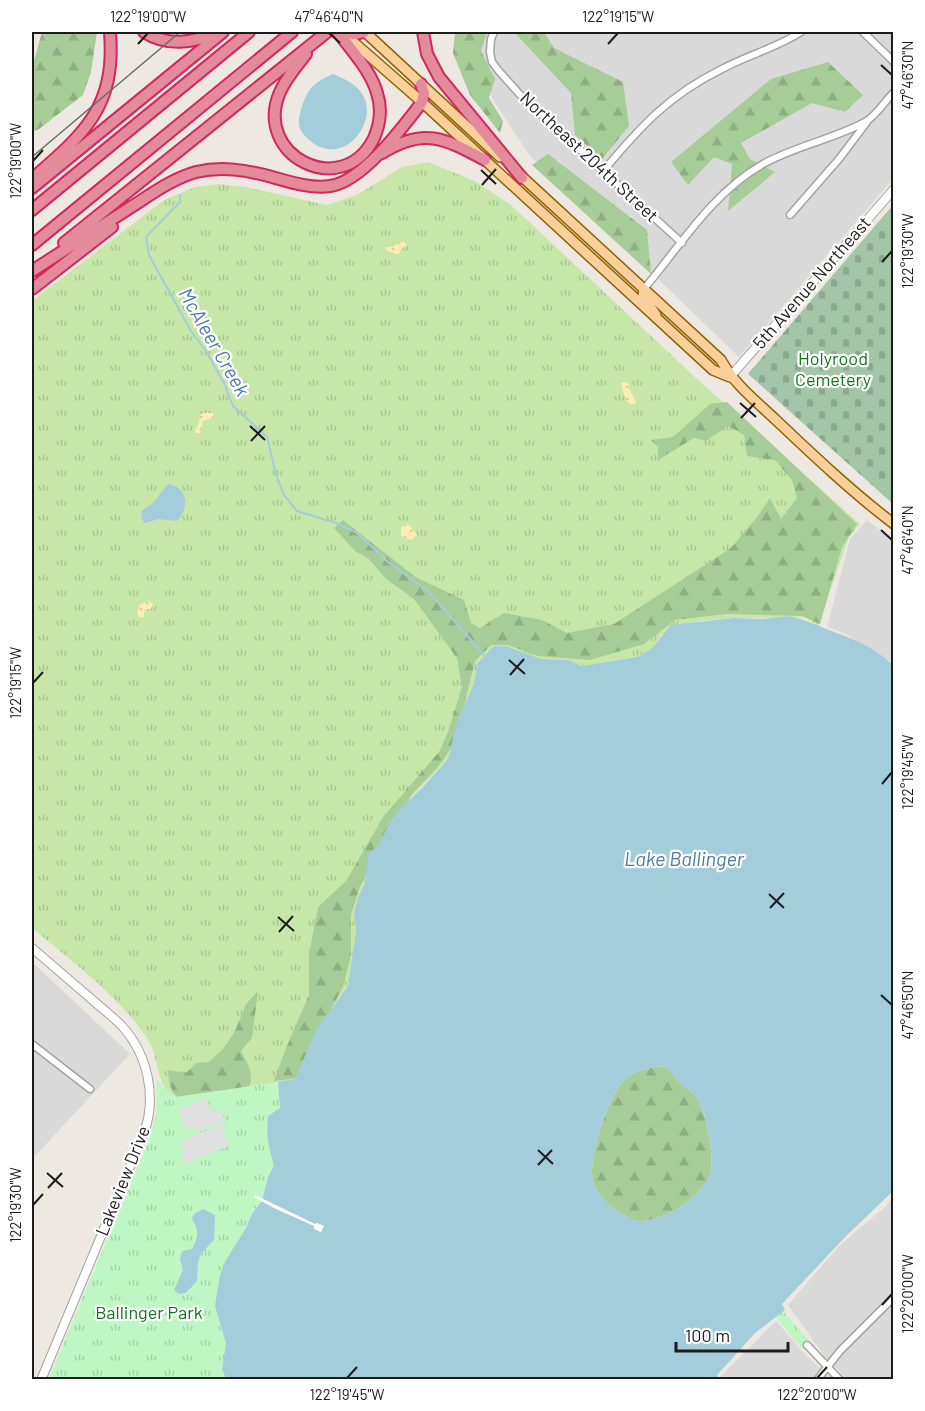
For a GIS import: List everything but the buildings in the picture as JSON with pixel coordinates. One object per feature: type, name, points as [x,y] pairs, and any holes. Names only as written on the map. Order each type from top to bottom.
[{"type":"highway","points":[[32,179],[75,138],[99,107],[108,85],[111,64],[110,32]]},
{"type":"highway","points":[[144,32],[157,38],[184,42],[200,39],[215,32]]},
{"type":"highway","points":[[32,188],[223,32]]},
{"type":"highway","points":[[32,209],[249,32]]},
{"type":"highway","points":[[32,245],[292,32]]},
{"type":"highway","points":[[323,35],[284,84],[277,100],[275,121],[280,140],[294,157],[314,167],[334,168],[354,161],[364,153],[375,136],[380,112],[373,83],[338,32]]},
{"type":"highway","points":[[342,32],[355,34],[365,32]]},
{"type":"highway","points":[[423,32],[427,54],[439,77],[522,178]]},
{"type":"highway","points":[[32,270],[323,35]]},
{"type":"highway","points":[[32,270],[165,185],[193,173],[229,168],[251,171],[298,184],[327,187],[349,181],[370,162],[422,102],[424,93],[421,84]]},
{"type":"highway","points":[[370,162],[405,141],[417,137],[428,137],[456,146],[484,160]]},
{"type":"highway","points":[[32,290],[165,185]]},
{"type":"main road","points":[[342,32],[422,102],[713,370],[730,377]]},
{"type":"main road","points":[[365,32],[721,360],[730,377],[844,484],[894,524]]},
{"type":"main road","points":[[621,286],[644,289]]},
{"type":"main road","points":[[644,289],[643,296],[660,322]]},
{"type":"street","name":"Northeast 204th Street","points":[[494,32],[490,52],[492,62],[498,70],[524,99],[682,243]]},
{"type":"street","points":[[604,170],[641,126],[668,102],[700,80],[783,44],[801,32]]},
{"type":"street","points":[[863,32],[894,62]]},
{"type":"street","points":[[790,215],[867,121],[894,92]]},
{"type":"street","points":[[644,289],[713,204],[738,181],[762,164],[867,121]]},
{"type":"street","name":"5th Avenue Northeast","points":[[730,377],[894,189]]},
{"type":"street","name":"Lakeview Drive","points":[[32,948],[114,1019],[128,1034],[142,1058],[150,1095],[150,1108],[144,1133],[41,1380]]},
{"type":"street","points":[[32,1044],[90,1089]]},
{"type":"street","points":[[817,1380],[840,1351],[894,1297]]},
{"type":"street","points":[[807,1345],[840,1380]]},
{"type":"shaded area","points":[[479,32],[893,32],[893,179],[739,357],[530,156],[493,100],[477,59]]},
{"type":"shaded area","points":[[867,520],[893,540],[893,663],[844,633],[827,627],[850,539]]},
{"type":"shaded area","points":[[32,962],[130,1054],[32,1159]]},
{"type":"shaded area","points":[[206,1099],[212,1111],[219,1109],[226,1120],[196,1132],[194,1127],[189,1129],[183,1123],[179,1109]]},
{"type":"shaded area","points":[[222,1124],[229,1146],[183,1164],[182,1140]]},
{"type":"shaded area","points":[[893,1197],[893,1379],[847,1379],[825,1357],[788,1305],[839,1246],[885,1207]]},
{"type":"shaded area","points":[[776,1321],[831,1379],[717,1380]]},
{"type":"green space","points":[[42,32],[97,32],[91,72],[83,95],[32,132],[32,68]]},
{"type":"green space","points":[[455,32],[487,32],[481,51],[495,79],[489,98],[503,121],[500,133],[470,95],[453,53]]},
{"type":"green space","points":[[514,32],[544,32],[554,48],[623,82],[629,126],[602,159],[575,135],[571,93]]},
{"type":"green space","points":[[828,62],[863,95],[845,112],[812,103],[741,143],[750,159],[775,172],[728,211],[732,164],[714,157],[688,185],[671,162],[771,79]]},
{"type":"green space","points":[[548,154],[647,230],[651,274],[532,165]]},
{"type":"green space","points":[[428,162],[475,181],[511,205],[696,378],[860,524],[849,537],[818,625],[807,619],[789,616],[700,621],[661,635],[651,649],[636,657],[582,666],[568,660],[541,659],[506,646],[477,664],[474,684],[457,722],[448,759],[409,800],[368,854],[365,883],[354,913],[356,931],[348,986],[310,1043],[295,1080],[175,1097],[162,1083],[151,1046],[137,1024],[94,980],[32,928],[32,301],[164,200],[195,187],[218,184],[246,187],[327,205],[357,195],[402,167]]},
{"type":"green space","name":"Holyrood Cemetery","points":[[893,205],[893,504],[748,374]]},
{"type":"green space","points":[[727,402],[857,524],[842,547],[820,624],[803,616],[727,614],[675,620],[644,644],[590,660],[538,656],[508,645],[491,645],[475,661],[455,742],[438,767],[412,794],[359,889],[351,915],[351,955],[343,987],[313,1043],[298,1078],[274,1081],[309,995],[309,954],[318,907],[346,881],[383,817],[439,752],[448,732],[462,687],[457,658],[414,599],[386,579],[368,558],[355,551],[334,528],[343,520],[417,578],[464,600],[471,623],[480,628],[504,613],[542,620],[567,633],[614,624],[731,548],[770,498],[781,519],[797,498],[792,480],[775,460],[747,456],[744,435],[728,426],[706,441],[694,438],[658,460],[658,447],[651,440],[673,437],[710,404]]},
{"type":"green space","points":[[258,991],[252,1038],[241,1051],[251,1074],[249,1088],[181,1100],[174,1094],[168,1071],[187,1072],[196,1063],[209,1062],[224,1048],[235,1031],[246,1004]]},
{"type":"green space","points":[[663,1066],[695,1094],[700,1103],[710,1144],[711,1171],[701,1189],[682,1205],[660,1217],[637,1221],[615,1209],[600,1195],[593,1181],[593,1158],[606,1112],[625,1079],[649,1068]]},
{"type":"green space","name":"Ballinger Park","points":[[157,1080],[175,1097],[278,1082],[280,1108],[268,1116],[267,1123],[270,1152],[274,1165],[268,1177],[262,1201],[226,1260],[219,1322],[226,1344],[222,1369],[226,1379],[48,1380],[149,1140],[156,1117]]},
{"type":"green space","points":[[783,1311],[810,1342],[802,1349],[776,1317]]},
{"type":"sand","points":[[400,242],[407,245],[401,249],[399,255],[385,250],[386,247],[392,247]]},
{"type":"sand","points":[[621,383],[629,384],[636,402],[634,405],[625,398]]},
{"type":"sand","points":[[213,413],[214,417],[203,421],[200,433],[195,433],[200,415]]},
{"type":"sand","points":[[408,524],[417,535],[412,540],[401,536],[401,527]]},
{"type":"sand","points":[[149,601],[153,604],[151,609],[146,609],[144,617],[139,617],[137,613],[140,604]]},
{"type":"water","points":[[333,74],[351,83],[360,91],[366,102],[367,115],[356,138],[335,149],[322,148],[308,139],[300,129],[299,123],[308,92],[320,80]]},
{"type":"water","points":[[168,484],[180,489],[183,494],[185,504],[181,516],[177,521],[158,519],[144,523],[141,516],[142,510],[152,504]]},
{"type":"water","name":"Lake Ballinger","points":[[789,616],[808,622],[860,642],[893,665],[893,1191],[846,1236],[782,1304],[785,1310],[755,1333],[717,1375],[718,1379],[715,1377],[712,1380],[226,1379],[222,1369],[226,1344],[215,1306],[220,1275],[252,1214],[262,1201],[268,1177],[274,1165],[268,1140],[267,1123],[268,1116],[280,1108],[278,1082],[295,1079],[317,1028],[348,986],[356,931],[354,913],[365,883],[368,854],[378,846],[397,812],[448,759],[457,722],[474,684],[477,664],[494,646],[506,646],[541,659],[568,660],[582,666],[637,657],[651,649],[671,625],[734,618],[763,619]],"holes":[[[654,1067],[666,1068],[682,1085],[695,1094],[700,1103],[710,1143],[711,1171],[701,1189],[682,1205],[660,1217],[637,1221],[615,1209],[600,1195],[593,1181],[593,1158],[606,1112],[625,1079]]]},
{"type":"water","points":[[203,1209],[215,1215],[214,1240],[200,1258],[197,1281],[186,1293],[179,1294],[174,1290],[183,1270],[180,1259],[182,1251],[192,1249],[194,1245],[197,1230],[192,1219],[194,1214]]},
{"type":"pier","points":[[255,1195],[315,1224],[324,1226],[321,1232],[314,1229],[314,1226],[254,1197]]},
{"type":"waterway","name":"McAleer Creek","points":[[180,195],[180,202],[146,237],[149,255],[191,331],[206,351],[224,383],[233,406],[267,437],[276,475],[284,495],[297,511],[356,532],[388,562],[428,591],[485,656]]},
{"type":"tram line","points":[[32,157],[180,32]]}]
